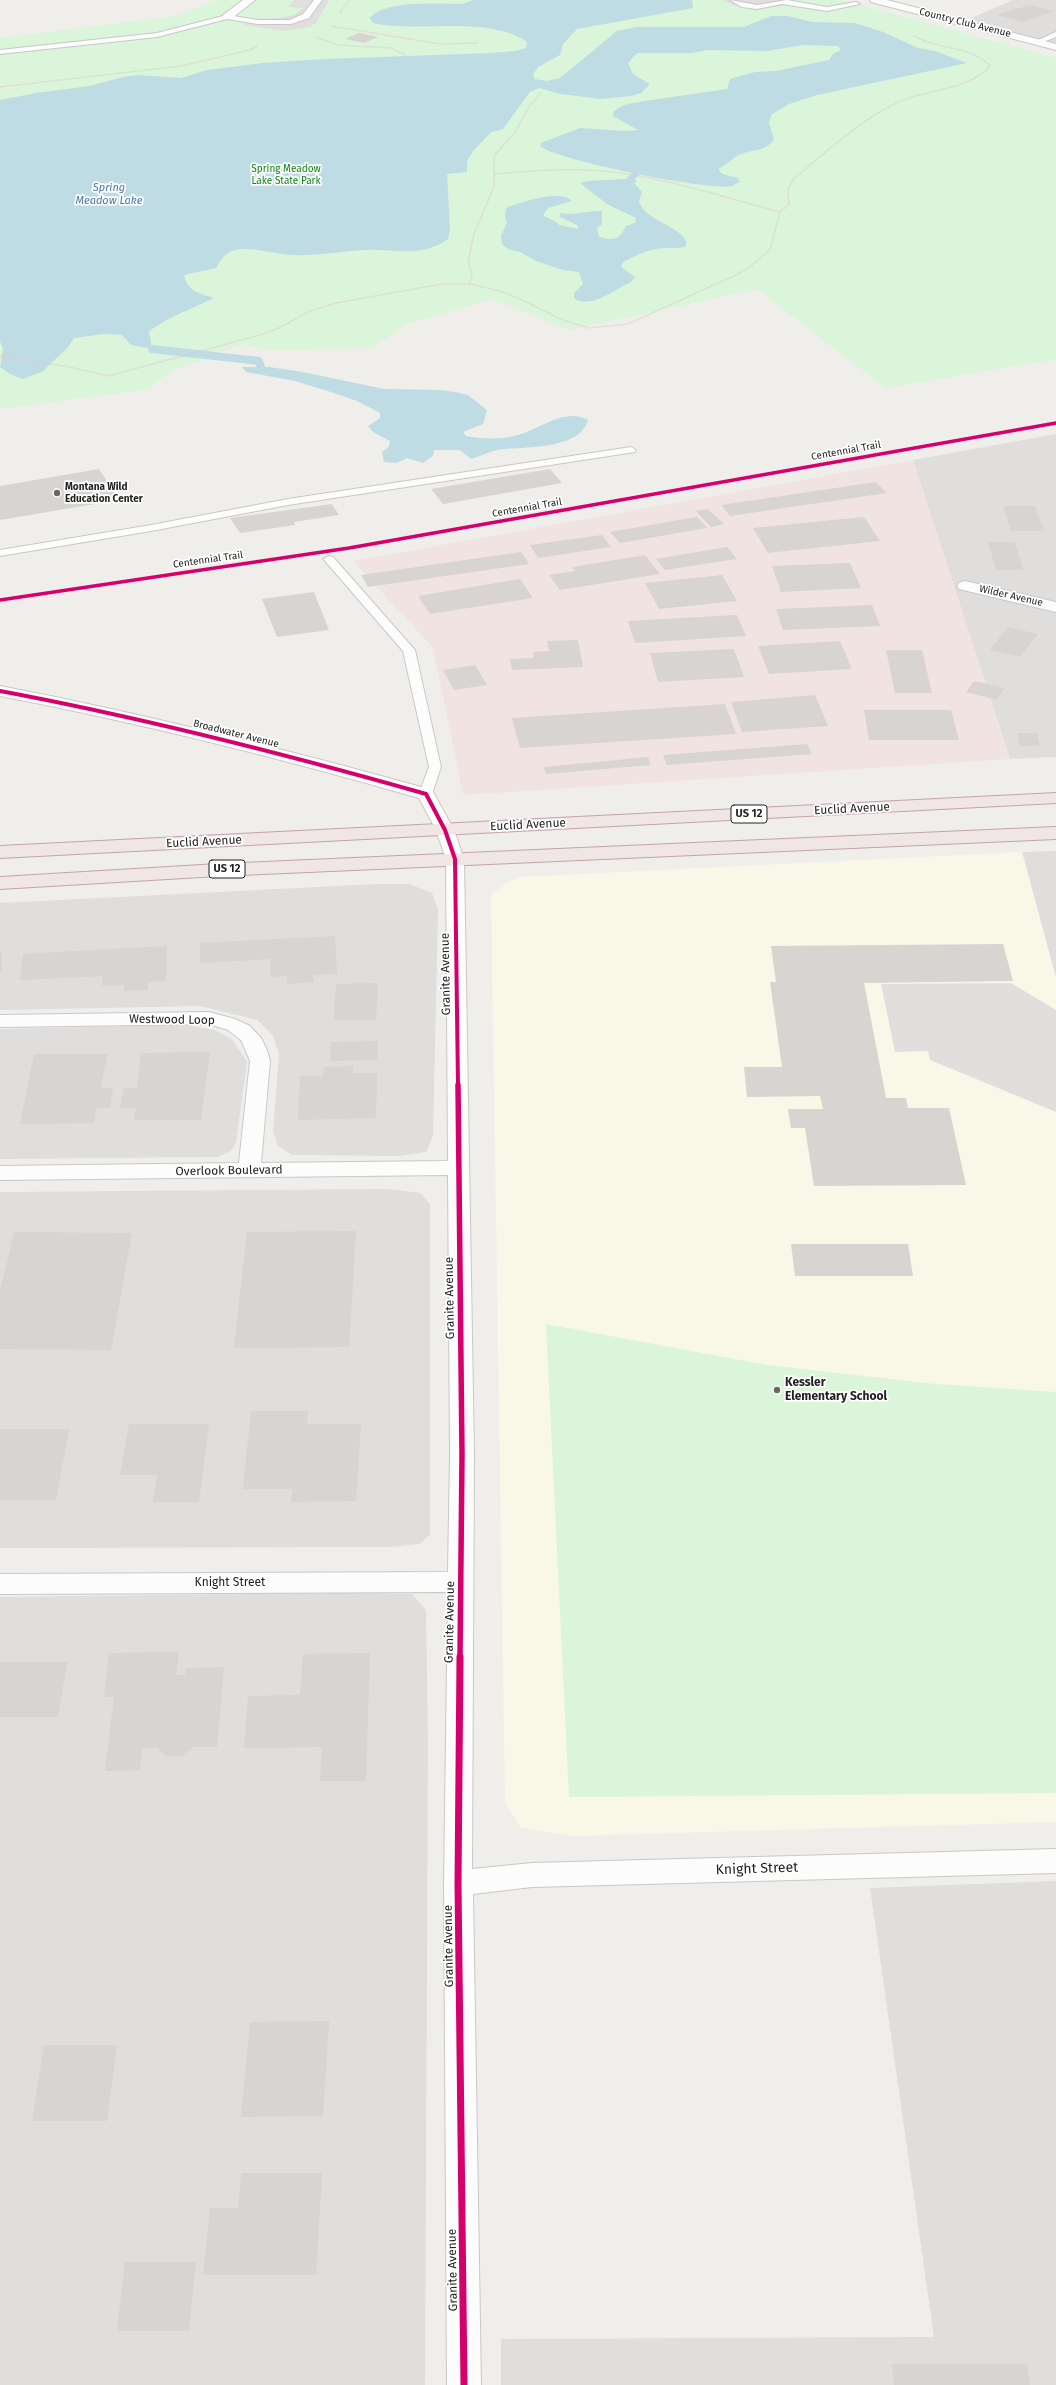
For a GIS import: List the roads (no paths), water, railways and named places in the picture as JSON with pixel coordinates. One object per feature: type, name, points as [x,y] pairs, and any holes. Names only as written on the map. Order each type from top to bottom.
[{"type":"highway","name":"Euclid Avenue","points":[[0,852],[1056,798]]},
{"type":"highway","name":"US 12","points":[[0,883],[455,859],[1056,833]]},
{"type":"street","points":[[227,17],[250,0]]},
{"type":"street","name":"Country Club Avenue","points":[[875,0],[1056,47]]},
{"type":"street","name":"Wilder Avenue","points":[[966,586],[1056,607]]},
{"type":"street","name":"Broadwater Avenue","points":[[0,691],[65,703],[207,735],[426,794]]},
{"type":"street","points":[[426,794],[445,830]]},
{"type":"street","name":"Granite Avenue","points":[[445,830],[455,859],[459,1168],[462,1447],[458,1883],[464,2385]]},
{"type":"street","name":"Westwood Loop","points":[[0,1021],[209,1018],[228,1022],[241,1028],[251,1037],[258,1049],[260,1061],[249,1170]]},
{"type":"street","name":"Overlook Boulevard","points":[[0,1174],[459,1168]]},
{"type":"street","name":"Knight Street","points":[[0,1584],[460,1582]]},
{"type":"street","name":"Knight Street","points":[[458,1883],[540,1875],[1056,1861]]},
{"type":"lane","points":[[0,52],[157,35],[202,25],[227,17],[258,22],[291,22],[306,16],[318,0]]},
{"type":"lane","points":[[734,0],[740,5],[751,6],[782,1],[826,8],[856,4]]},
{"type":"lane","points":[[1038,42],[1056,34]]},
{"type":"lane","points":[[0,553],[151,528],[288,502],[631,450]]},
{"type":"lane","points":[[329,559],[409,650],[435,767],[426,794]]},
{"type":"water","name":"Spring Meadow Lake","points":[[473,0],[692,0],[693,8],[577,29],[563,44],[560,55],[538,67],[533,74],[534,79],[547,81],[560,78],[617,31],[636,27],[744,27],[771,16],[788,16],[812,22],[855,23],[883,32],[918,48],[935,51],[967,63],[817,95],[789,104],[771,115],[769,123],[774,140],[770,144],[766,147],[738,155],[718,169],[722,174],[738,178],[740,182],[732,186],[695,184],[633,173],[574,159],[552,152],[540,146],[541,143],[580,128],[625,131],[638,130],[613,116],[614,111],[624,105],[638,102],[727,89],[730,79],[755,72],[776,71],[829,60],[833,54],[841,50],[838,46],[802,45],[768,51],[707,50],[692,53],[637,53],[628,63],[633,74],[650,84],[641,93],[631,96],[600,99],[561,94],[539,88],[530,92],[503,129],[491,132],[473,151],[467,161],[467,172],[447,174],[450,229],[448,239],[437,245],[417,251],[363,250],[299,255],[247,249],[235,250],[224,257],[216,268],[184,275],[188,285],[194,291],[214,298],[168,319],[149,331],[152,349],[131,345],[122,335],[103,334],[74,338],[68,347],[42,372],[23,379],[10,374],[0,367],[3,349],[0,341],[0,100],[36,93],[90,86],[123,77],[137,75],[181,78],[207,70],[263,63],[325,59],[491,53],[515,51],[526,48],[527,42],[511,34],[493,29],[453,26],[391,26],[373,23],[370,18],[377,12],[387,8],[414,4],[463,4]]},
{"type":"water","points":[[625,179],[637,180],[634,183],[642,192],[639,201],[642,208],[654,218],[677,231],[687,243],[685,247],[659,248],[647,251],[623,262],[621,267],[635,277],[631,282],[603,297],[588,302],[574,298],[574,293],[583,284],[579,272],[563,270],[536,261],[520,252],[508,249],[502,244],[501,236],[507,222],[505,214],[508,207],[550,196],[559,196],[572,201],[548,208],[543,215],[559,225],[579,229],[577,225],[560,217],[560,213],[571,214],[602,211],[602,224],[597,228],[599,237],[613,239],[619,237],[626,226],[635,223],[636,218],[607,204],[580,183],[588,181]]},
{"type":"water","points":[[242,367],[269,367],[303,372],[384,389],[441,390],[468,395],[487,410],[483,424],[463,432],[466,436],[472,437],[512,437],[562,417],[580,417],[588,420],[583,430],[574,437],[549,445],[497,450],[471,459],[460,450],[434,450],[433,456],[423,463],[407,458],[396,463],[384,462],[382,452],[389,447],[390,441],[373,432],[368,426],[380,418],[380,413],[357,401],[334,393],[295,381],[246,372]]},
{"type":"waterway","points":[[630,179],[636,174]]},
{"type":"waterway","points":[[152,349],[259,361],[261,367]]},
{"type":"place","name":"Montana Wild Education Center","points":[[57,493]]},
{"type":"place","name":"Kessler Elementary School","points":[[777,1390]]},
{"type":"park label","name":"Spring Meadow Lake State Park","points":[[286,174]]}]
